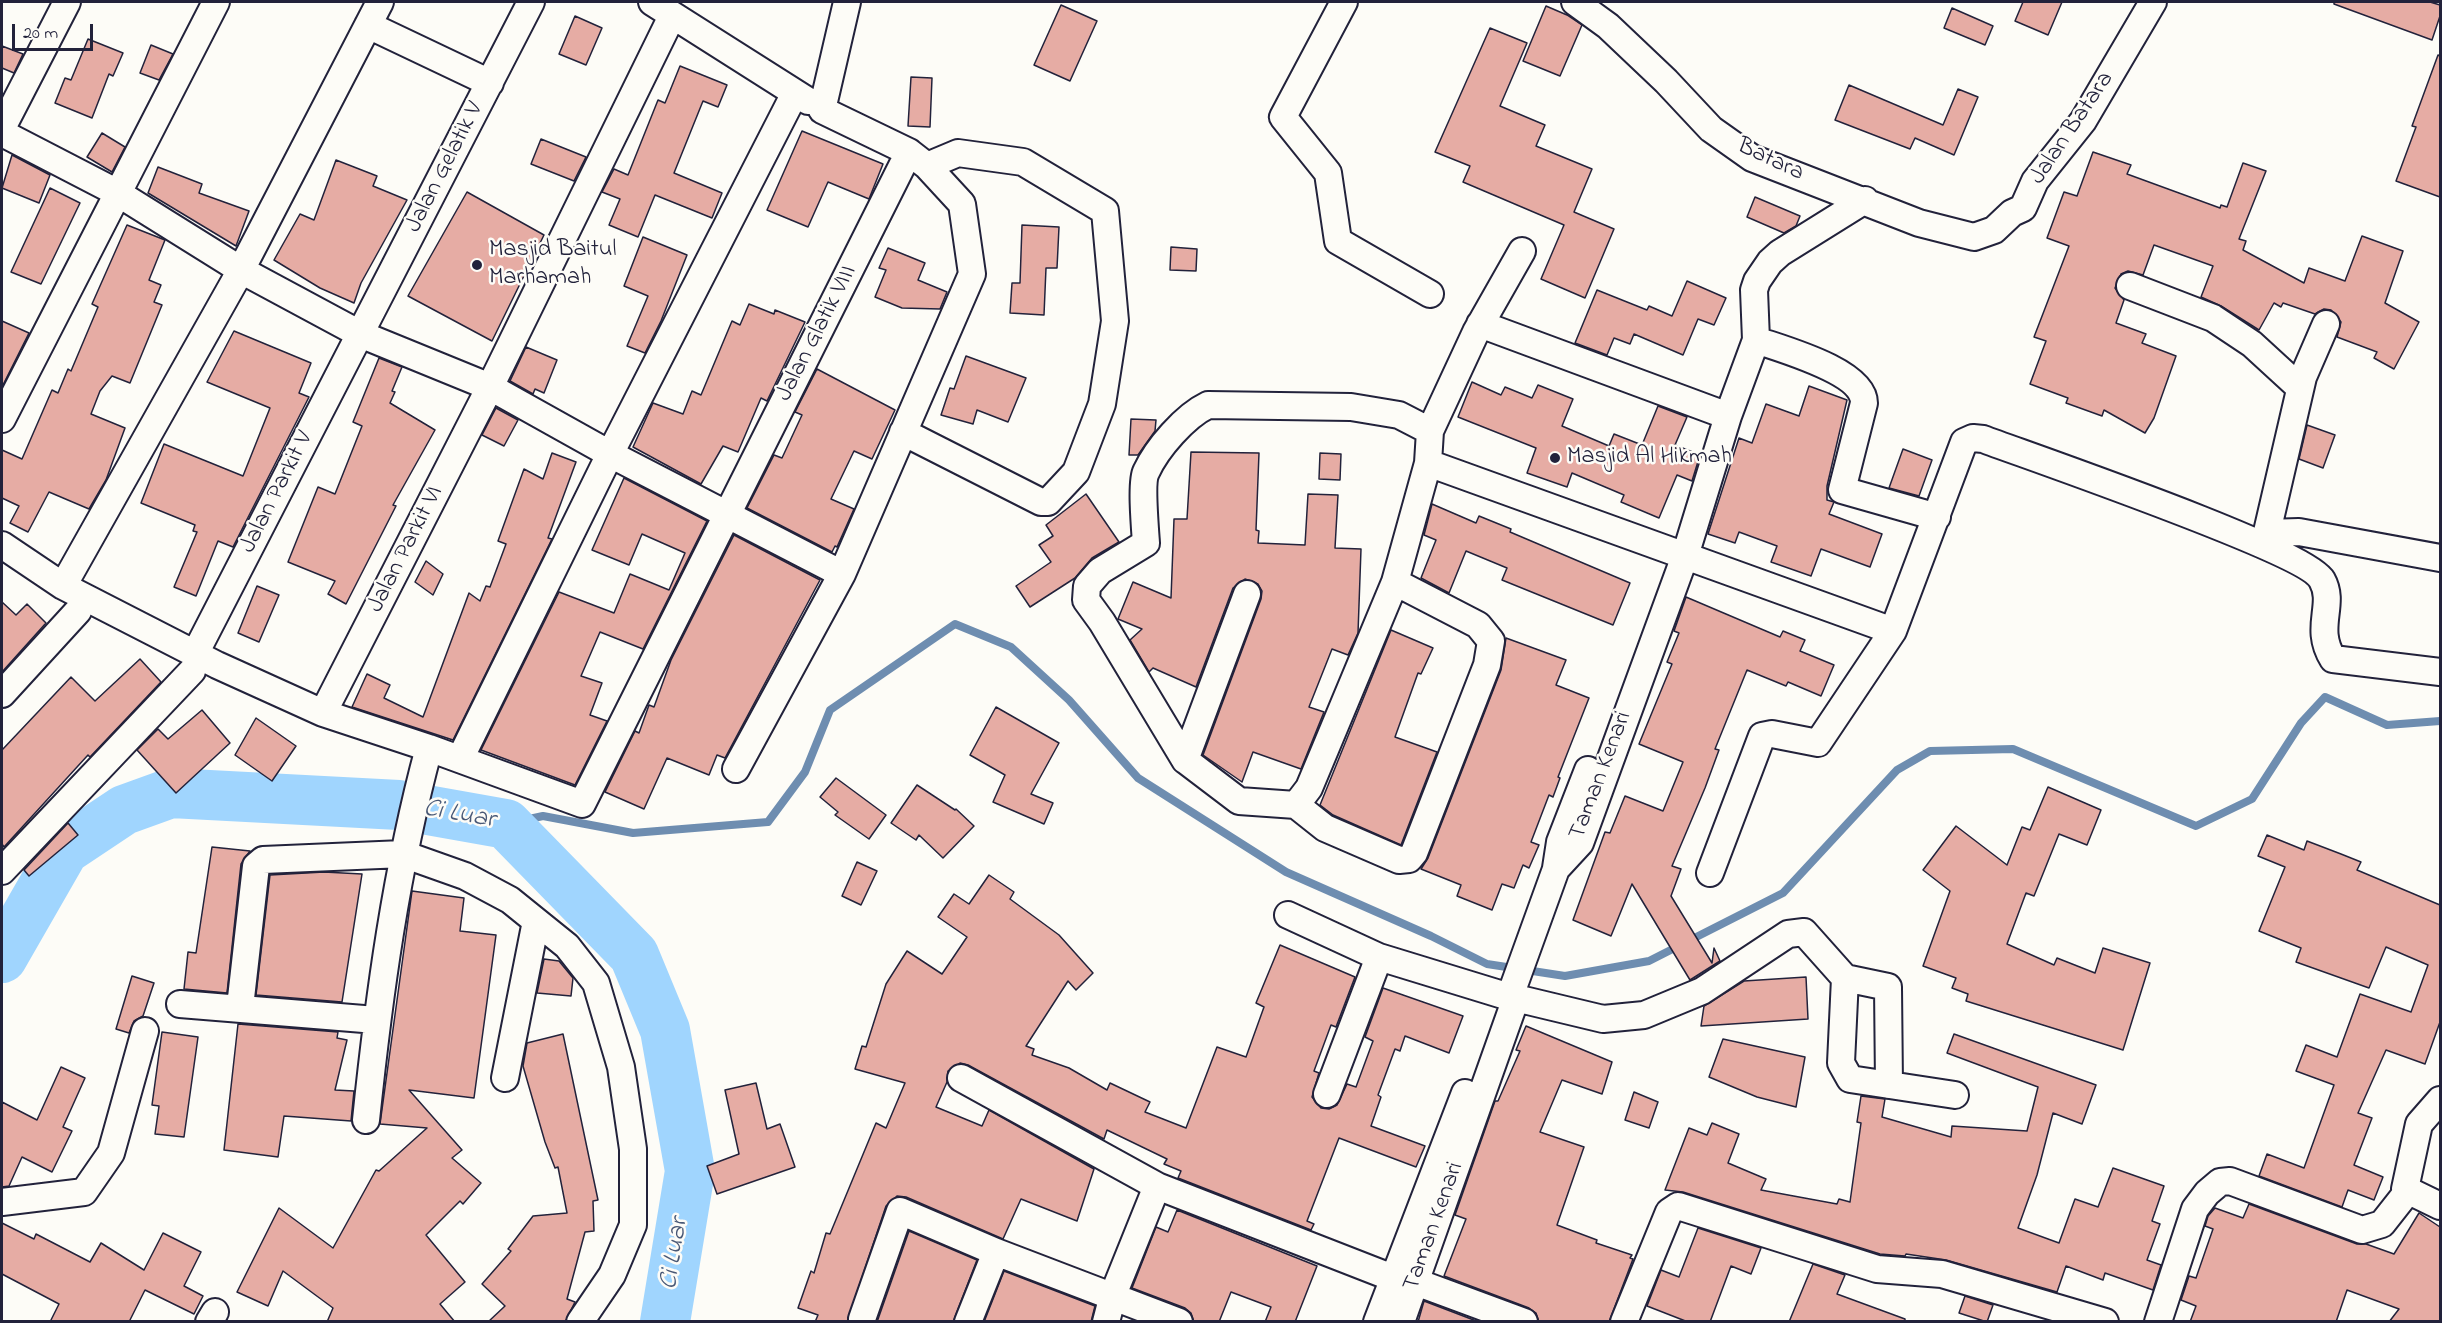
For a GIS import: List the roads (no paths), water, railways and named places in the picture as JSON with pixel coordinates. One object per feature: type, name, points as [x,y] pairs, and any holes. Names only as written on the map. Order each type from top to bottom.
[{"type":"street","points":[[2,128],[67,2]]},
{"type":"street","points":[[2,419],[116,192],[216,2]]},
{"type":"street","points":[[63,586],[241,270],[380,2]]},
{"type":"street","name":"Jalan Gelatik V","points":[[360,334],[531,2]]},
{"type":"street","points":[[822,110],[847,2]]},
{"type":"street","points":[[1344,2],[1283,117],[1328,173],[1338,241],[1430,294]]},
{"type":"street","name":"Batara","points":[[1575,2],[1608,26],[1666,81],[1711,129],[1752,158],[1865,200],[1919,223],[1974,237]]},
{"type":"street","name":"Jalan Batara","points":[[1974,237],[1994,230],[2012,213],[2023,208],[2036,181],[2083,121],[2153,2]]},
{"type":"street","points":[[662,8],[822,110],[918,159],[962,204],[972,274],[842,574],[736,769]]},
{"type":"street","name":"Jalan Parkit VI","points":[[323,713],[490,387],[662,8]]},
{"type":"street","points":[[368,25],[490,83]]},
{"type":"street","points":[[2,545],[63,586],[194,662],[217,664],[323,713],[460,759],[609,454],[795,93]]},
{"type":"street","points":[[2,133],[116,192],[241,270],[360,334],[490,387],[609,454],[842,574]]},
{"type":"street","points":[[903,432],[1046,503],[1076,472],[1102,404],[1115,321],[1105,212],[1023,162],[958,153],[918,159]]},
{"type":"street","name":"Jalan Glatik VIII","points":[[460,759],[582,804],[728,515],[918,159]]},
{"type":"street","points":[[1679,554],[1756,340],[1754,290],[1760,274],[1770,261],[1865,200]]},
{"type":"street","points":[[1296,805],[1309,788],[1395,582],[1428,463],[1430,430],[1480,324],[1522,251]]},
{"type":"street","points":[[2130,286],[2213,318],[2252,344],[2300,388]]},
{"type":"street","points":[[1480,324],[1728,416]]},
{"type":"street","points":[[2265,538],[2300,388],[2308,362],[2326,324]]},
{"type":"street","name":"Jalan Parkit V","points":[[2,871],[194,662],[360,334]]},
{"type":"street","points":[[1756,340],[1837,371],[1856,385],[1864,397],[1842,490],[1937,517]]},
{"type":"street","points":[[1395,582],[1478,625],[1491,641],[1487,665],[1414,853],[1409,859],[1399,860],[1325,828],[1296,805],[1239,801],[1185,760],[1102,622],[1086,600],[1087,586],[1100,571],[1146,543],[1145,474],[1180,424],[1194,412],[1208,405],[1339,406],[1399,415],[1430,430]]},
{"type":"street","points":[[1710,873],[1762,736],[1772,734],[1818,743],[1893,631],[1964,442],[1973,438],[1983,439],[2265,538],[2313,569],[2322,580],[2327,597],[2322,631],[2325,646],[2333,659],[2440,672]]},
{"type":"street","points":[[1428,463],[1893,631]]},
{"type":"street","points":[[2265,538],[2299,532],[2440,558]]},
{"type":"street","name":"Taman Kenari","points":[[1401,1322],[1404,1280],[1556,869],[1560,842],[1679,554]]},
{"type":"street","points":[[1185,760],[1247,594]]},
{"type":"street","points":[[2,694],[78,611]]},
{"type":"street","points":[[366,1120],[376,1020],[404,850],[429,748]]},
{"type":"street","points":[[240,1007],[257,862],[267,859],[404,850],[465,876],[510,900],[567,946],[596,983],[621,1067],[633,1149],[633,1226],[612,1275],[580,1322]]},
{"type":"street","points":[[1288,915],[1379,957],[1512,991],[1603,1019],[1644,1015],[1702,991],[1788,934],[1804,932],[1845,978],[1888,987],[1889,1085]]},
{"type":"street","points":[[505,1078],[536,921]]},
{"type":"street","points":[[1327,1094],[1379,957]]},
{"type":"street","points":[[1845,978],[1841,1063],[1850,1079],[1954,1095]]},
{"type":"street","points":[[180,1004],[240,1007],[376,1020]]},
{"type":"street","points":[[2,1202],[84,1192],[111,1153],[145,1031]]},
{"type":"street","points":[[961,1078],[1157,1186],[1404,1280],[1524,1322]]},
{"type":"street","points":[[2440,1100],[2419,1124],[2405,1189],[2440,1206]]},
{"type":"street","points":[[2158,1322],[2195,1209],[2207,1193],[2220,1182],[2230,1181],[2362,1230],[2382,1224],[2408,1191]]},
{"type":"street","points":[[1106,1322],[1113,1295],[1157,1186]]},
{"type":"street","points":[[1624,1322],[1669,1212],[1678,1206],[1877,1269],[1942,1274],[2106,1322]]},
{"type":"street","points":[[862,1319],[900,1211],[996,1252],[1179,1322]]},
{"type":"street","points":[[968,1322],[996,1252]]},
{"type":"street","points":[[1377,1322],[1404,1280]]},
{"type":"waterway","points":[[506,824],[543,816],[633,833],[768,822],[805,772],[830,710],[955,624],[1011,647],[1069,700],[1138,778],[1286,872],[1431,936],[1487,964],[1565,976],[1649,961],[1783,893],[1897,770],[1930,751],[2013,749],[2196,826],[2252,799],[2301,723],[2325,697],[2387,725],[2440,721]]},
{"type":"waterway","name":"Ci Luar","points":[[2,958],[64,850],[124,810],[171,793],[399,805],[506,824],[634,955],[665,1030],[690,1171],[665,1322]]},
{"type":"place","name":"Masjid Baitul Marhamah","points":[[477,265]]},
{"type":"place","name":"Masjid Al Hikmah","points":[[1555,458]]}]
